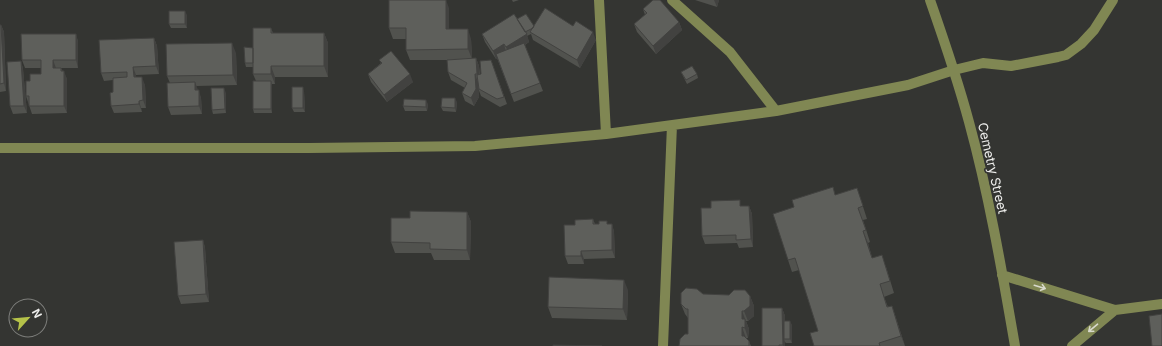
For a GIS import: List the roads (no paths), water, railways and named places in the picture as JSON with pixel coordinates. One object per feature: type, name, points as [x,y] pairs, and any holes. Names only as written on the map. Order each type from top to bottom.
[{"type":"street","points":[[599,0],[606,134]]},
{"type":"street","points":[[672,0],[730,52],[776,111]]},
{"type":"street","name":"Cemetry Street","points":[[930,0],[970,122],[1002,275],[1015,346]]},
{"type":"street","points":[[0,148],[309,148],[475,146],[606,134],[776,111],[908,85],[954,70],[982,63],[1011,66],[1066,54],[1081,44],[1094,30],[1113,0]]},
{"type":"street","points":[[664,346],[672,125]]},
{"type":"street","points":[[1002,275],[1115,310],[1162,304]]},
{"type":"street","points":[[1072,346],[1115,310]]}]
